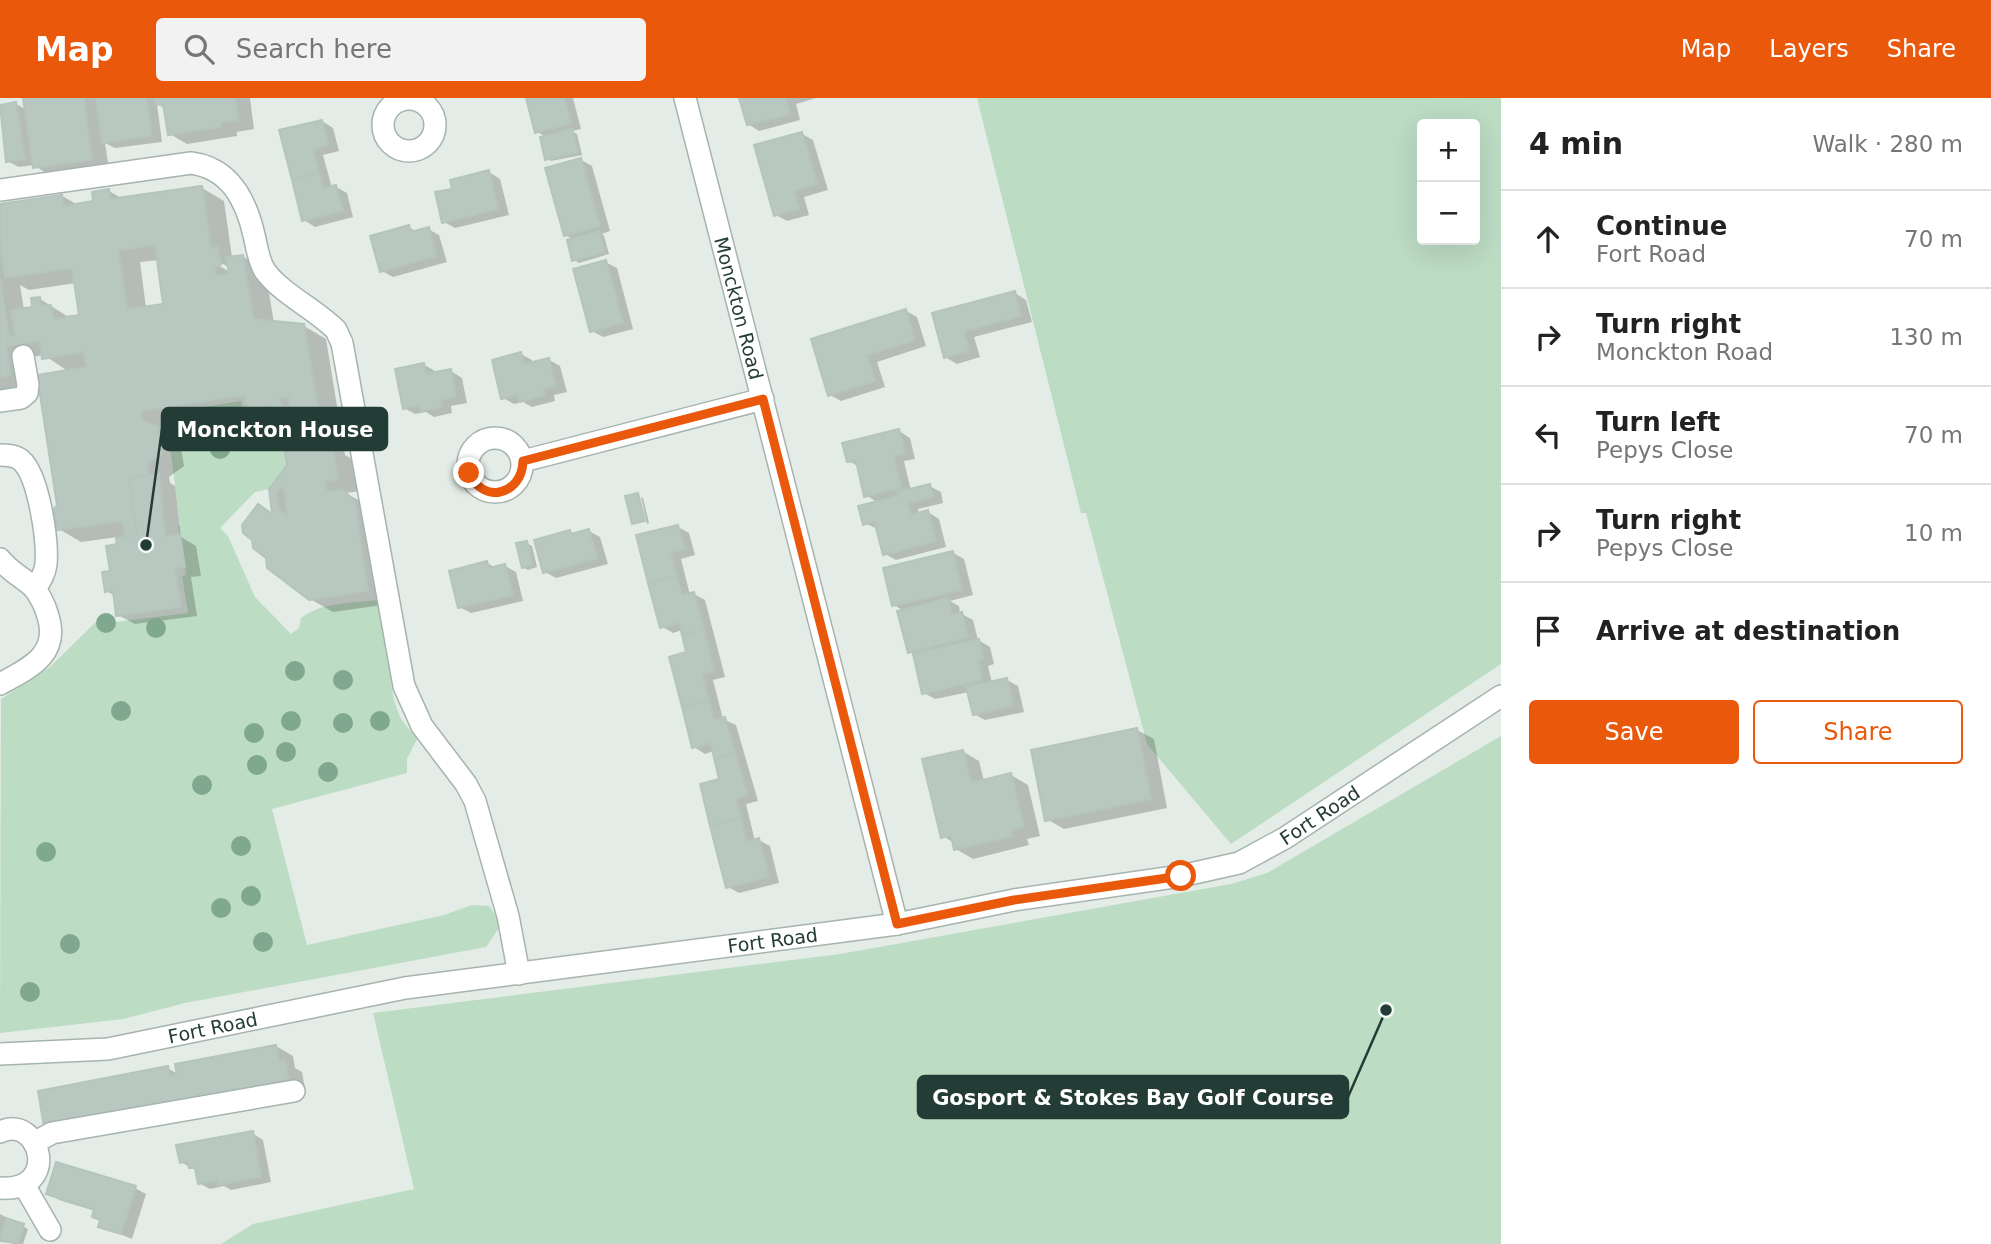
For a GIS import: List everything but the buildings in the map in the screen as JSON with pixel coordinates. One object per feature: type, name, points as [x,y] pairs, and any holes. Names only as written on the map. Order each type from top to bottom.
[{"type":"street","name":"Monckton Road","points":[[685,98],[897,924]]},
{"type":"street","points":[[0,190],[191,163],[211,168],[227,178],[245,205],[259,258],[266,272],[336,330],[342,343],[404,686],[422,726],[475,800],[508,916],[519,974]]},
{"type":"street","points":[[0,401],[21,398],[27,393],[23,356]]},
{"type":"street","points":[[523,461],[763,399]]},
{"type":"street","points":[[0,455],[15,456],[22,461],[36,488],[46,565],[35,589]]},
{"type":"street","points":[[0,559],[35,589],[51,625],[50,644],[38,660],[0,684]]},
{"type":"street","name":"Fort Road","points":[[0,1054],[108,1049],[405,988],[897,924],[1014,900],[1181,876],[1239,863],[1285,838],[1501,696]]},
{"type":"street","points":[[34,1143],[52,1133],[294,1091]]},
{"type":"street","points":[[0,1132],[16,1128],[24,1132],[34,1143],[39,1155],[39,1166],[32,1180],[24,1185],[0,1188]]},
{"type":"street","points":[[24,1185],[50,1230]]},
{"type":"green space","points":[[977,98],[1501,98],[1501,664],[1231,844],[1147,744],[1086,513],[1081,513]]},
{"type":"green space","points":[[241,401],[247,436],[282,431],[287,465],[269,489],[255,492],[220,528],[228,536],[255,597],[291,634],[299,628],[301,618],[318,609],[378,600],[394,701],[401,719],[417,739],[407,759],[407,773],[272,809],[307,945],[444,915],[472,905],[489,906],[495,914],[499,928],[486,947],[185,1003],[123,1019],[0,1033],[1,699],[50,667],[105,613],[107,623],[188,613],[182,576],[186,575],[166,413]]},
{"type":"green space","points":[[1501,736],[1501,1244],[221,1244],[253,1224],[414,1189],[373,1013],[840,954],[1231,884],[1267,873]]},
{"type":"place","name":"Monckton House","points":[[146,545]]},
{"type":"place","name":"Gosport & Stokes Bay Golf Course","points":[[1386,1010]]},
{"type":"route","points":[[469,473],[479,487],[487,492],[499,492],[516,484],[523,461],[763,399],[897,924],[1014,900],[1181,876]]}]
